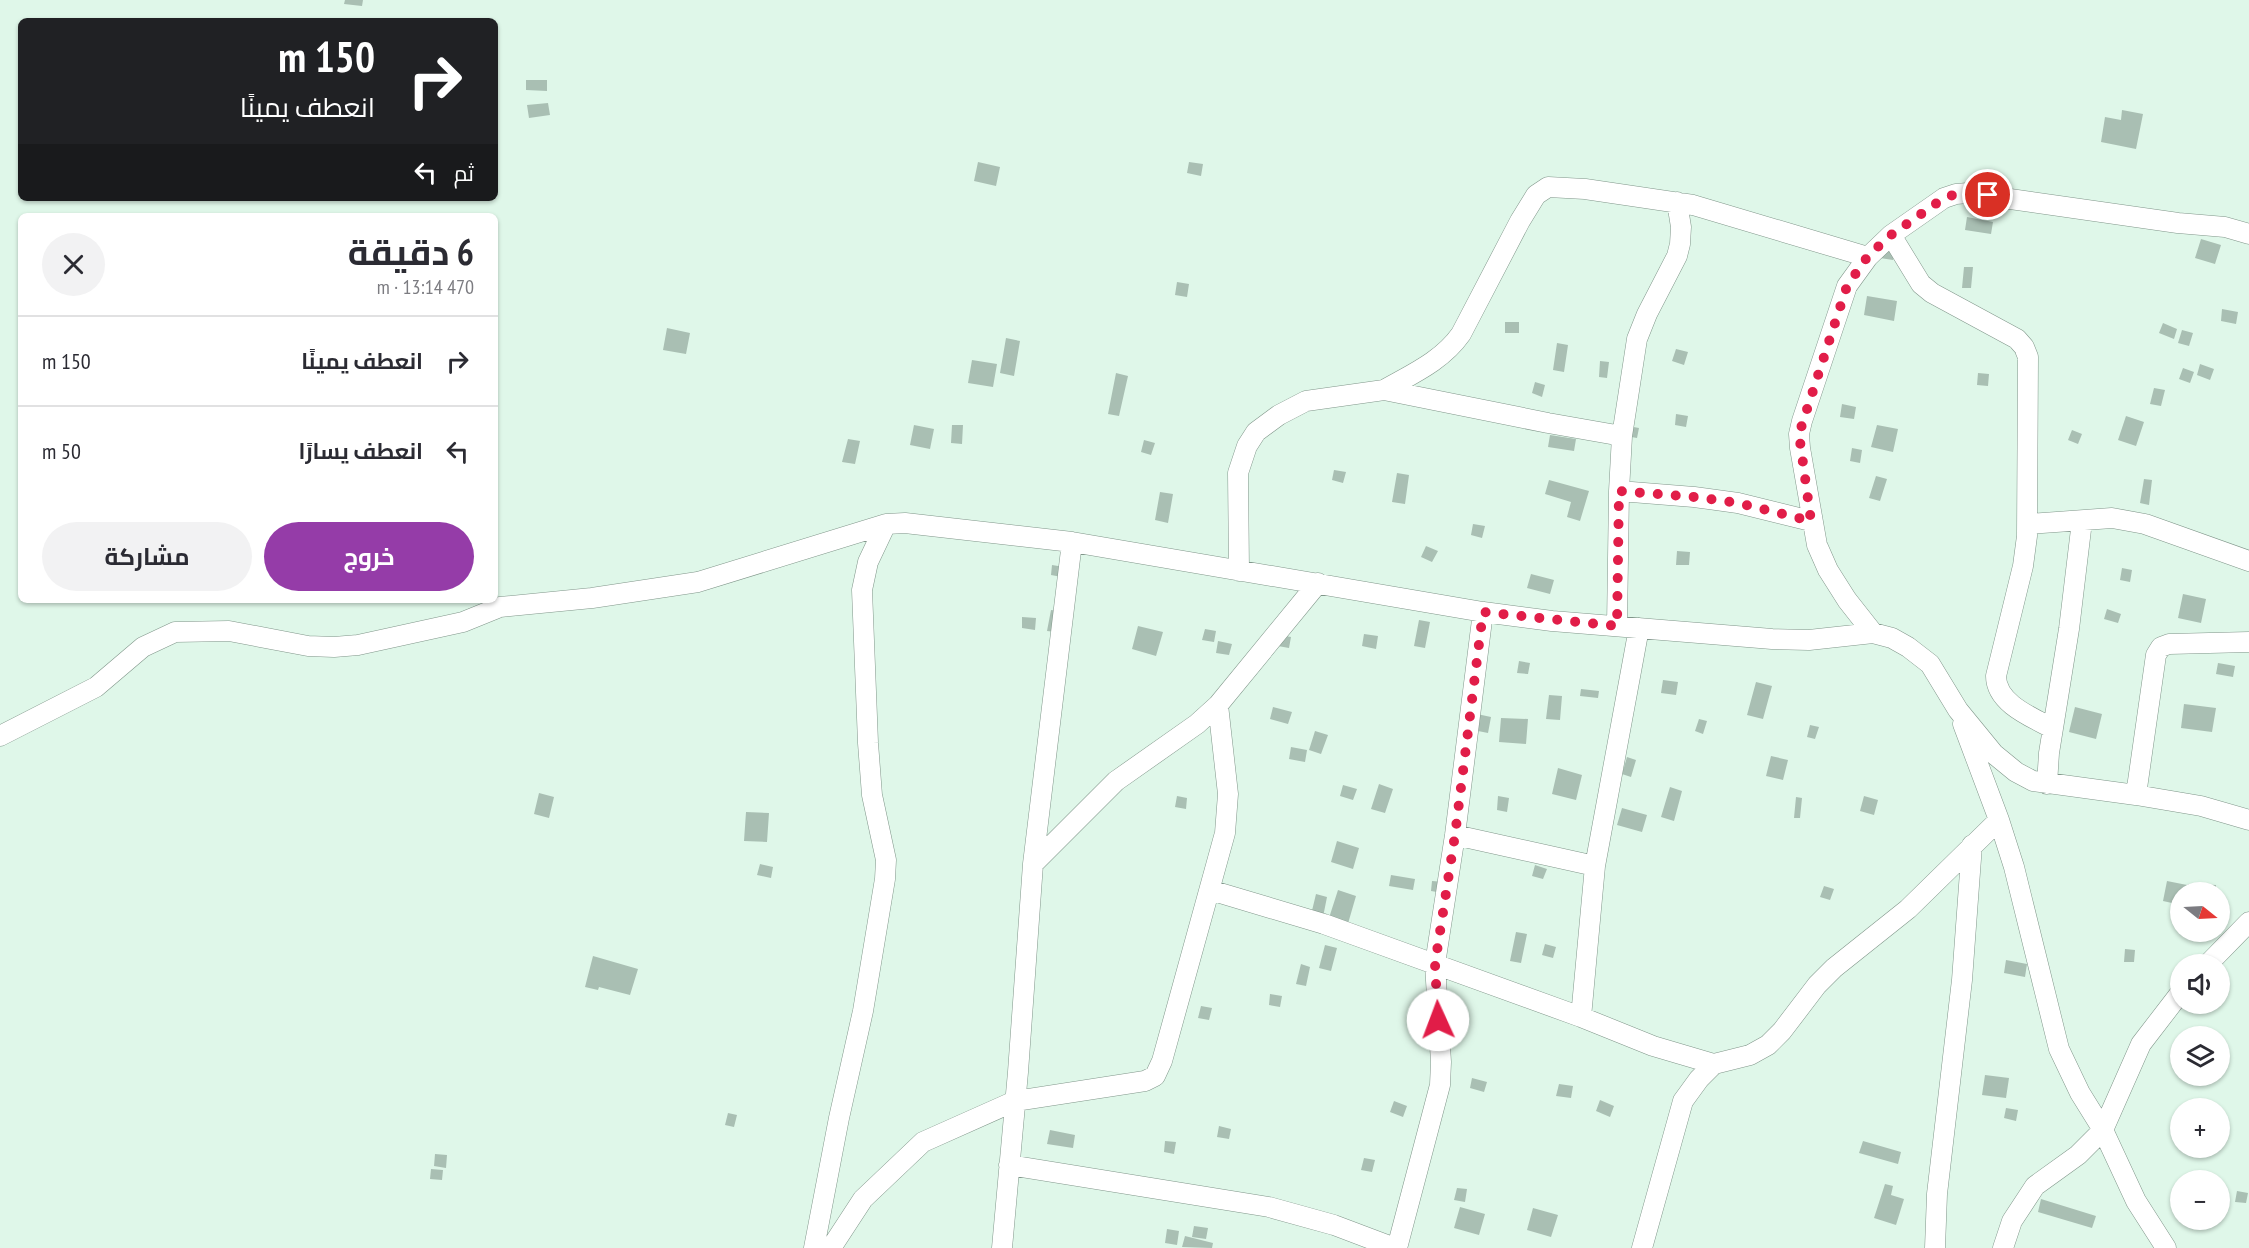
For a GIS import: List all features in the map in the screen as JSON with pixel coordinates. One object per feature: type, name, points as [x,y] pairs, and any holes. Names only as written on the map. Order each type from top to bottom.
[{"type":"street","points":[[1384,390],[1439,358],[1452,347],[1520,221],[1536,195],[1548,187],[1565,187],[1677,202],[1868,256]]},
{"type":"street","points":[[1873,633],[1847,600],[1828,570],[1817,545],[1811,521],[1799,434],[1847,286],[1868,256],[1891,235],[1944,198],[1968,193],[2178,223],[2225,227],[2249,234]]},
{"type":"street","points":[[1617,626],[1622,436],[1637,339],[1647,314],[1677,256],[1680,244],[1681,227],[1677,202]]},
{"type":"street","points":[[1891,235],[1921,284],[1932,293],[2017,339],[2024,347],[2028,357],[2028,524],[2023,566],[1996,676],[1996,686],[2001,695],[2029,716],[2052,728]]},
{"type":"street","points":[[1239,571],[1238,473],[1247,446],[1256,432],[1279,415],[1306,401],[1384,390],[1622,436]]},
{"type":"street","points":[[1619,491],[1738,503],[1811,521]]},
{"type":"street","points":[[2028,524],[2112,518],[2145,524],[2249,561]]},
{"type":"street","points":[[2047,784],[2052,728],[2069,629],[2082,521]]},
{"type":"street","points":[[0,736],[96,687],[143,647],[175,632],[229,631],[308,646],[358,645],[453,624],[500,607],[592,598],[698,582],[886,524],[905,523],[1072,542],[1483,612],[1639,628],[1782,639],[1809,640],[1873,633],[1892,638],[1930,664],[1958,710],[1994,754],[2016,772],[2033,781],[2201,806],[2249,820]]},
{"type":"street","points":[[814,1248],[839,1118],[863,1011],[885,879],[886,860],[872,795],[870,774],[862,590],[868,562],[886,524]]},
{"type":"street","points":[[1002,1248],[1033,864],[1072,542]]},
{"type":"street","points":[[1033,864],[1116,781],[1197,724],[1218,705],[1318,583]]},
{"type":"street","points":[[1009,1165],[1269,1207],[1334,1225],[1396,1248],[1440,1086],[1442,1062],[1435,964],[1455,835],[1483,612]]},
{"type":"street","points":[[1581,1017],[1595,866],[1639,628]]},
{"type":"street","points":[[2136,795],[2156,655],[2161,647],[2169,644],[2249,642]]},
{"type":"street","points":[[831,1248],[863,1199],[923,1142],[1015,1101],[1145,1081],[1155,1076],[1162,1061],[1225,833],[1228,794],[1218,705]]},
{"type":"street","points":[[1958,710],[2014,867],[2059,1050],[2080,1093],[2103,1130],[2136,1202],[2166,1248]]},
{"type":"street","points":[[1210,890],[1324,924],[1581,1017],[1653,1046],[1714,1064],[1750,1055],[1768,1045],[1782,1031],[1817,985],[1834,968],[1908,909],[1999,820]]},
{"type":"street","points":[[1455,835],[1595,866]]},
{"type":"street","points":[[1935,1248],[1936,1194],[1962,980],[1972,845]]},
{"type":"street","points":[[2218,954],[2249,922]]},
{"type":"street","points":[[2003,1248],[2012,1221],[2035,1186],[2078,1155],[2103,1130],[2141,1044],[2170,1006]]},
{"type":"street","points":[[1642,1248],[1683,1101],[1714,1064]]},
{"type":"building","points":[[345,0],[363,0],[362,6],[344,4]]},
{"type":"building","points":[[526,80],[547,80],[547,91],[526,90]]},
{"type":"building","points":[[548,103],[550,115],[529,118],[527,105]]},
{"type":"building","points":[[2122,110],[2143,114],[2136,149],[2101,142],[2105,117],[2121,120]]},
{"type":"building","points":[[978,162],[1000,167],[996,186],[974,181]]},
{"type":"building","points":[[1189,162],[1203,164],[1201,176],[1187,173]]},
{"type":"building","points":[[1967,217],[1993,222],[1991,234],[1965,230]]},
{"type":"building","points":[[2201,239],[2221,245],[2215,264],[2195,258]]},
{"type":"building","points":[[1882,246],[1895,248],[1893,260],[1880,258]]},
{"type":"building","points":[[1964,267],[1973,267],[1971,288],[1962,288]]},
{"type":"building","points":[[1177,282],[1189,284],[1187,297],[1175,295]]},
{"type":"building","points":[[1867,296],[1897,301],[1894,321],[1864,315]]},
{"type":"building","points":[[2222,309],[2238,312],[2236,324],[2221,321]]},
{"type":"building","points":[[1505,322],[1519,322],[1519,333],[1505,333]]},
{"type":"building","points":[[2163,323],[2177,329],[2174,339],[2159,333]]},
{"type":"building","points":[[667,328],[690,333],[686,354],[663,350]]},
{"type":"building","points":[[2182,330],[2193,333],[2189,346],[2178,343]]},
{"type":"building","points":[[1006,338],[1020,341],[1014,376],[1000,373]]},
{"type":"building","points":[[1557,343],[1568,345],[1564,372],[1553,370]]},
{"type":"building","points":[[1676,349],[1688,352],[1684,365],[1672,361]]},
{"type":"building","points":[[972,360],[997,364],[993,387],[968,383]]},
{"type":"building","points":[[1600,361],[1609,362],[1607,378],[1599,377]]},
{"type":"building","points":[[2200,364],[2214,369],[2210,380],[2197,375]]},
{"type":"building","points":[[2183,368],[2194,372],[2190,383],[2179,379]]},
{"type":"building","points":[[1116,373],[1128,376],[1119,416],[1108,414]]},
{"type":"building","points":[[1978,373],[1989,374],[1988,386],[1977,385]]},
{"type":"building","points":[[1535,382],[1545,385],[1542,397],[1532,393]]},
{"type":"building","points":[[2154,388],[2165,390],[2161,406],[2150,404]]},
{"type":"building","points":[[1842,404],[1856,407],[1854,419],[1840,417]]},
{"type":"building","points":[[1676,414],[1688,416],[1686,427],[1675,425]]},
{"type":"building","points":[[2126,416],[2144,422],[2136,446],[2118,440]]},
{"type":"building","points":[[914,425],[934,429],[930,449],[910,445]]},
{"type":"building","points":[[952,425],[963,425],[962,444],[951,443]]},
{"type":"building","points":[[1877,425],[1898,429],[1893,452],[1871,447]]},
{"type":"building","points":[[1628,426],[1639,428],[1637,438],[1626,436]]},
{"type":"building","points":[[2072,430],[2082,434],[2078,444],[2068,440]]},
{"type":"building","points":[[1550,435],[1576,439],[1574,451],[1548,447]]},
{"type":"building","points":[[848,439],[860,441],[855,464],[842,462]]},
{"type":"building","points":[[1144,440],[1155,443],[1151,455],[1141,452]]},
{"type":"building","points":[[1852,448],[1862,450],[1860,463],[1850,461]]},
{"type":"building","points":[[1334,470],[1346,472],[1343,483],[1332,480]]},
{"type":"building","points":[[1397,473],[1409,475],[1405,504],[1392,502]]},
{"type":"building","points":[[1876,476],[1887,479],[1880,501],[1869,498]]},
{"type":"building","points":[[2144,479],[2152,480],[2149,505],[2140,503]]},
{"type":"building","points":[[1549,480],[1589,491],[1580,521],[1567,517],[1571,502],[1545,494]]},
{"type":"building","points":[[1160,492],[1173,494],[1168,523],[1155,520]]},
{"type":"building","points":[[1473,524],[1485,526],[1482,538],[1471,535]]},
{"type":"building","points":[[1426,546],[1438,551],[1432,562],[1421,557]]},
{"type":"building","points":[[1677,551],[1690,552],[1689,565],[1676,565]]},
{"type":"building","points":[[1052,565],[1064,567],[1062,577],[1051,575]]},
{"type":"building","points":[[2122,568],[2132,570],[2130,582],[2120,580]]},
{"type":"building","points":[[1531,574],[1554,580],[1550,594],[1527,588]]},
{"type":"building","points":[[2183,594],[2206,599],[2201,623],[2178,618]]},
{"type":"building","points":[[2107,609],[2121,614],[2118,623],[2104,619]]},
{"type":"building","points":[[1051,610],[1060,611],[1056,632],[1047,631]]},
{"type":"building","points":[[1022,617],[1036,618],[1035,630],[1022,628]]},
{"type":"building","points":[[1419,620],[1430,622],[1425,648],[1414,646]]},
{"type":"building","points":[[1138,626],[1163,632],[1156,656],[1132,649]]},
{"type":"building","points":[[1205,629],[1216,631],[1214,642],[1202,640]]},
{"type":"building","points":[[1364,634],[1378,636],[1376,649],[1362,646]]},
{"type":"building","points":[[1280,635],[1291,637],[1289,648],[1278,646]]},
{"type":"building","points":[[1218,641],[1232,644],[1229,655],[1216,653]]},
{"type":"building","points":[[1519,661],[1530,663],[1528,674],[1517,673]]},
{"type":"building","points":[[2218,663],[2235,666],[2233,677],[2216,674]]},
{"type":"building","points":[[1663,680],[1678,682],[1676,695],[1661,693]]},
{"type":"building","points":[[1756,682],[1772,686],[1763,719],[1747,715]]},
{"type":"building","points":[[1581,689],[1599,691],[1598,698],[1580,696]]},
{"type":"building","points":[[1549,695],[1562,696],[1560,720],[1546,719]]},
{"type":"building","points":[[2184,704],[2216,708],[2212,732],[2181,728]]},
{"type":"building","points":[[1273,707],[1292,712],[1288,724],[1270,719]]},
{"type":"building","points":[[2075,707],[2102,714],[2096,739],[2069,732]]},
{"type":"building","points":[[1477,714],[1491,717],[1488,733],[1473,730]]},
{"type":"building","points":[[1501,718],[1528,719],[1526,744],[1499,742]]},
{"type":"building","points":[[1699,719],[1707,721],[1703,734],[1695,731]]},
{"type":"building","points":[[1810,725],[1819,727],[1815,739],[1807,737]]},
{"type":"building","points":[[1315,731],[1328,735],[1321,754],[1309,750]]},
{"type":"building","points":[[1291,747],[1307,750],[1305,762],[1289,759]]},
{"type":"building","points":[[1771,756],[1788,760],[1783,780],[1766,776]]},
{"type":"building","points":[[1627,757],[1636,760],[1631,777],[1622,774]]},
{"type":"building","points":[[1558,768],[1582,775],[1576,800],[1552,794]]},
{"type":"building","points":[[1379,784],[1393,789],[1385,813],[1371,809]]},
{"type":"building","points":[[1343,785],[1357,789],[1353,800],[1340,796]]},
{"type":"building","points":[[1670,787],[1682,791],[1674,821],[1661,817]]},
{"type":"building","points":[[539,793],[554,797],[549,818],[534,814]]},
{"type":"building","points":[[1177,796],[1187,798],[1186,809],[1175,807]]},
{"type":"building","points":[[1498,796],[1509,798],[1507,812],[1497,810]]},
{"type":"building","points":[[1864,796],[1878,800],[1874,815],[1860,811]]},
{"type":"building","points":[[1796,797],[1802,798],[1800,818],[1794,818]]},
{"type":"building","points":[[1622,808],[1647,815],[1642,832],[1617,825]]},
{"type":"building","points":[[746,812],[769,813],[767,842],[744,841]]},
{"type":"building","points":[[1337,841],[1359,848],[1353,869],[1331,862]]},
{"type":"building","points":[[760,864],[773,867],[771,878],[757,875]]},
{"type":"building","points":[[1535,865],[1547,869],[1543,879],[1532,876]]},
{"type":"building","points":[[1391,875],[1415,879],[1413,890],[1389,886]]},
{"type":"building","points":[[1432,881],[1445,882],[1443,893],[1431,891]]},
{"type":"building","points":[[2167,881],[2172,882],[2170,882],[2170,903],[2163,901]]},
{"type":"building","points":[[1824,886],[1834,889],[1830,900],[1820,897]]},
{"type":"building","points":[[1338,890],[1356,896],[1347,927],[1328,921]]},
{"type":"building","points":[[1316,894],[1327,897],[1322,922],[1310,919]]},
{"type":"building","points":[[1516,932],[1527,934],[1521,963],[1510,961]]},
{"type":"building","points":[[1545,944],[1556,947],[1553,958],[1542,955]]},
{"type":"building","points":[[1325,945],[1337,948],[1331,971],[1319,968]]},
{"type":"building","points":[[2125,949],[2135,950],[2134,962],[2124,962]]},
{"type":"building","points":[[593,956],[638,969],[630,995],[599,987],[598,990],[585,987]]},
{"type":"building","points":[[2006,960],[2027,964],[2025,977],[2004,973]]},
{"type":"building","points":[[1301,964],[1310,967],[1306,986],[1296,984]]},
{"type":"building","points":[[1270,994],[1282,996],[1280,1007],[1269,1005]]},
{"type":"building","points":[[1201,1006],[1212,1008],[1209,1020],[1198,1018]]},
{"type":"building","points":[[1985,1075],[2009,1078],[2006,1098],[1982,1095]]},
{"type":"building","points":[[1472,1078],[1487,1082],[1484,1092],[1470,1088]]},
{"type":"building","points":[[1559,1084],[1573,1086],[1571,1098],[1556,1096]]},
{"type":"building","points":[[1600,1100],[1614,1106],[1610,1117],[1596,1111]]},
{"type":"building","points":[[1394,1101],[1407,1106],[1403,1117],[1390,1112]]},
{"type":"building","points":[[2006,1108],[2018,1110],[2016,1121],[2004,1118]]},
{"type":"building","points":[[728,1113],[737,1115],[734,1127],[725,1125]]},
{"type":"building","points":[[1219,1126],[1231,1129],[1229,1139],[1217,1137]]},
{"type":"building","points":[[1050,1130],[1075,1135],[1073,1148],[1047,1144]]},
{"type":"building","points":[[1165,1141],[1176,1142],[1174,1154],[1164,1152]]},
{"type":"building","points":[[1863,1141],[1901,1152],[1898,1164],[1859,1153]]},
{"type":"building","points":[[435,1154],[447,1155],[446,1168],[434,1166]]},
{"type":"building","points":[[1364,1158],[1375,1160],[1372,1172],[1361,1170]]},
{"type":"building","points":[[431,1169],[443,1170],[442,1180],[430,1179]]},
{"type":"building","points":[[1885,1184],[1893,1186],[1891,1195],[1904,1199],[1896,1225],[1874,1218]]},
{"type":"building","points":[[1457,1188],[1467,1189],[1465,1202],[1454,1200]]},
{"type":"building","points":[[2237,1191],[2248,1193],[2246,1203],[2235,1202]]},
{"type":"building","points":[[2041,1199],[2096,1216],[2092,1228],[2038,1212]]},
{"type":"building","points":[[1460,1207],[1485,1214],[1479,1235],[1454,1228]]},
{"type":"building","points":[[1533,1208],[1558,1215],[1551,1237],[1527,1230]]},
{"type":"building","points":[[1194,1226],[1208,1228],[1206,1239],[1192,1237]]},
{"type":"building","points":[[1167,1229],[1179,1231],[1177,1245],[1165,1243]]},
{"type":"building","points":[[1185,1236],[1213,1243],[1212,1248],[1182,1247]]},
{"type":"route","points":[[1438,1020],[1435,964],[1455,835],[1483,612],[1617,626],[1619,491],[1738,503],[1811,521],[1799,434],[1847,286],[1868,256],[1891,235],[1944,198],[1968,193],[1988,195]]}]
